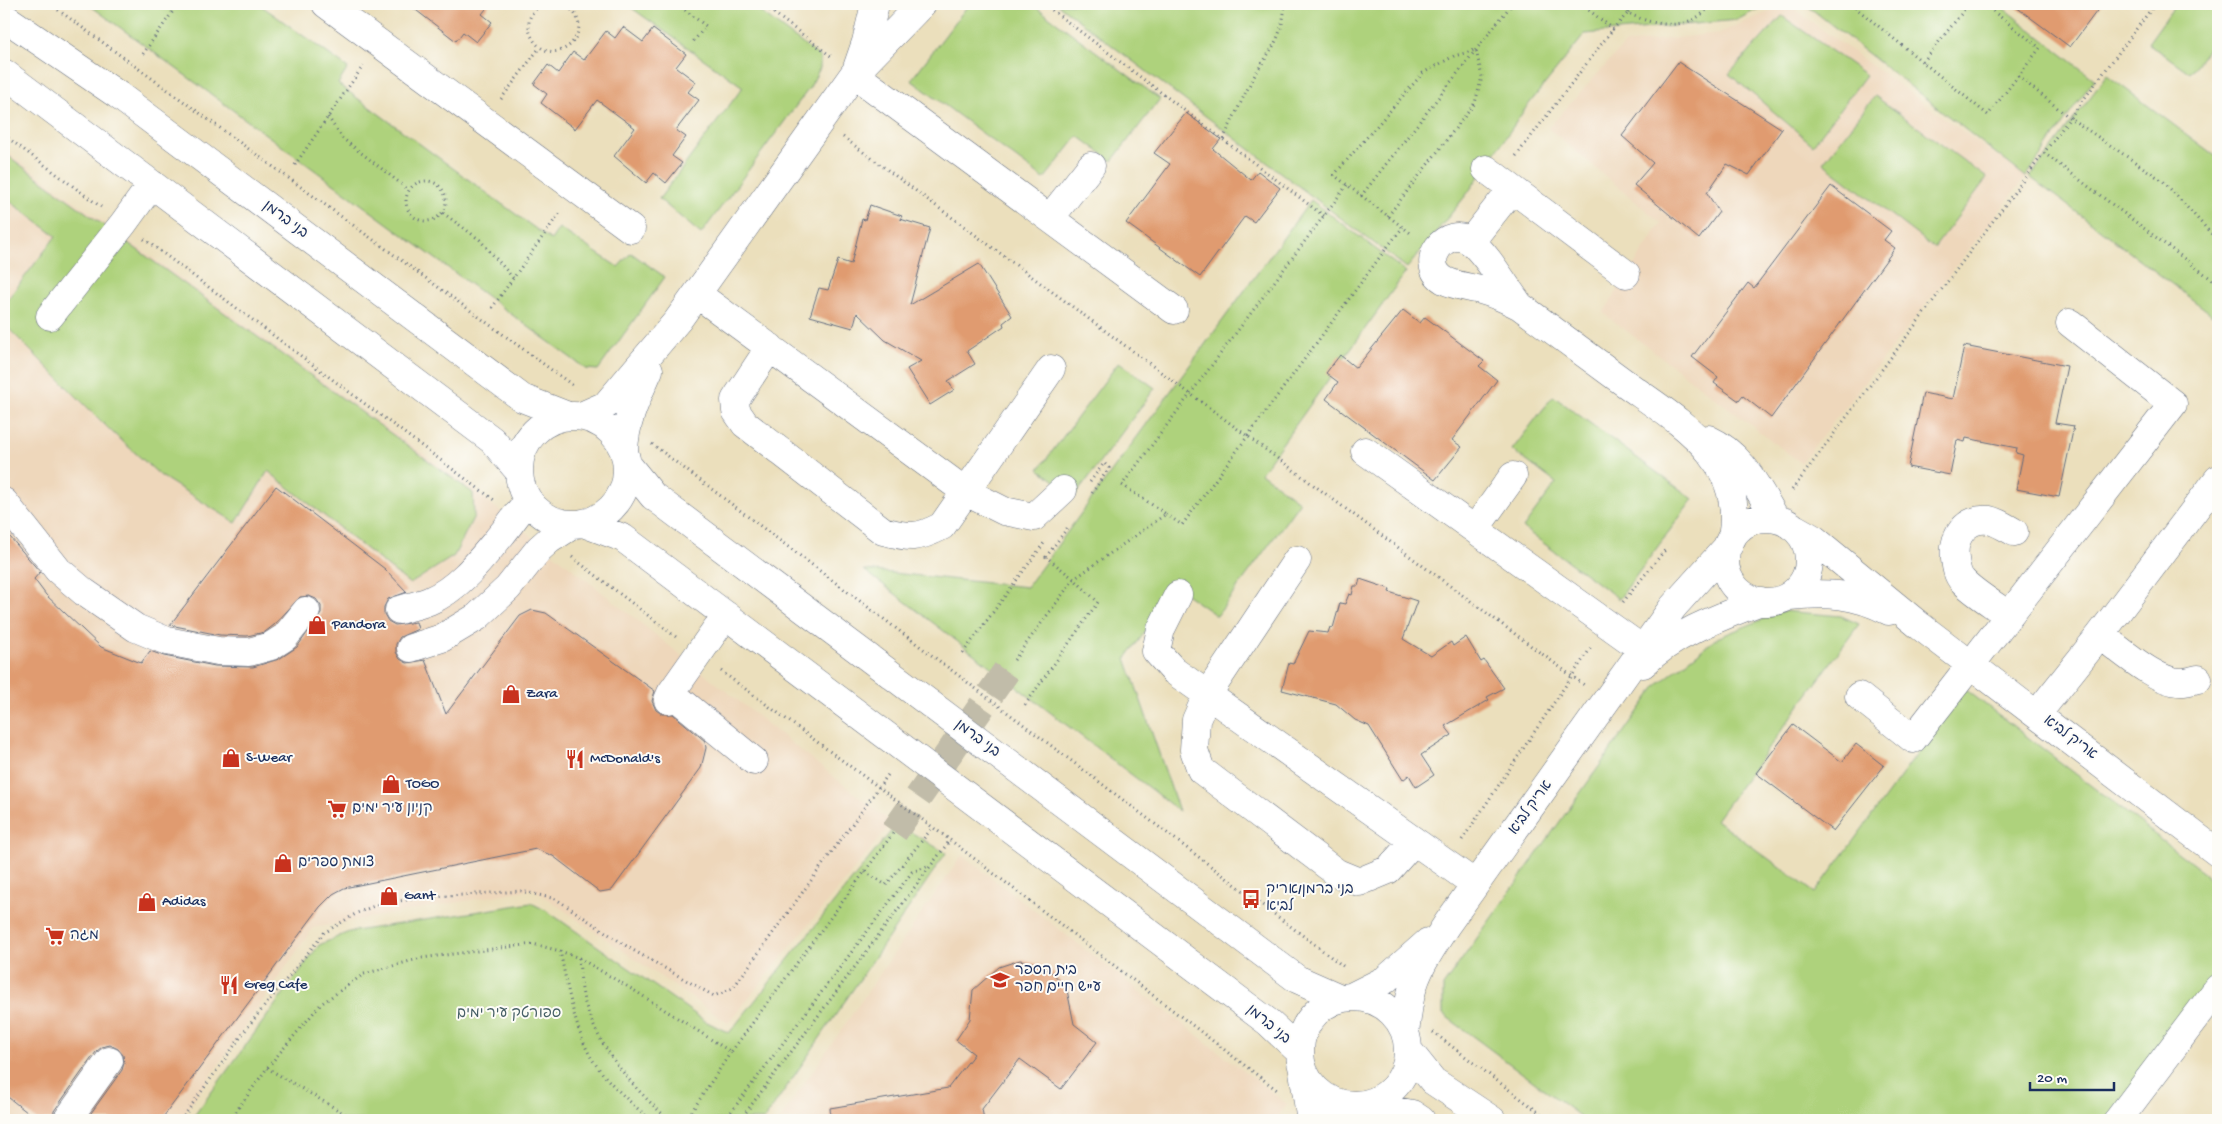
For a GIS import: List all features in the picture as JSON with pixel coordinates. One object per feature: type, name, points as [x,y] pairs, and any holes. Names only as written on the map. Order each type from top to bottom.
[{"type":"street","points":[[326,4],[631,229]]},
{"type":"street","points":[[854,74],[866,42],[875,4]]},
{"type":"street","points":[[399,610],[430,601],[453,586],[479,562],[522,508],[522,486],[518,470],[521,454],[528,440],[539,428],[553,419],[584,413],[620,390],[678,320],[854,74],[922,4]]},
{"type":"street","name":"בני ברמן","points":[[4,17],[118,95],[522,398],[584,413]]},
{"type":"street","points":[[4,73],[492,440],[518,470]]},
{"type":"street","points":[[854,74],[1174,310]]},
{"type":"street","points":[[1050,218],[1091,166]]},
{"type":"street","points":[[1471,241],[1499,179],[1626,274]]},
{"type":"street","points":[[50,316],[123,224],[152,184]]},
{"type":"street","points":[[1520,306],[1480,250],[1471,241],[1461,237],[1452,237],[1444,241],[1435,251],[1433,264],[1436,272],[1443,279],[1456,285],[1492,294],[1520,306],[1695,434],[1716,443],[1733,454],[1749,474],[1761,495],[1783,522],[1802,536],[1808,548],[1809,562],[1806,575],[1799,587],[1789,596],[1775,601],[1761,602],[1749,598],[1739,591],[1731,581],[1727,570],[1726,557],[1736,513],[1732,493],[1718,464],[1695,434]]},
{"type":"street","points":[[697,294],[966,492],[1004,511],[1034,517],[1078,492]]},
{"type":"street","points":[[411,648],[442,638],[476,617],[508,588],[549,540],[579,524],[599,518],[612,508],[621,495],[627,480],[626,446],[629,415],[651,365],[678,320]]},
{"type":"street","points":[[1859,696],[1913,739],[2173,404],[2070,323]]},
{"type":"street","points":[[770,347],[735,400],[736,411],[745,424],[883,531],[902,536],[922,537],[942,526],[1051,369]]},
{"type":"street","points":[[584,413],[608,428],[626,446]]},
{"type":"street","name":"בני ברמן","points":[[626,446],[653,496],[748,568],[1297,979],[1354,994]]},
{"type":"street","points":[[1365,451],[1648,652]]},
{"type":"street","points":[[1475,528],[1513,476]]},
{"type":"street","points":[[2037,714],[2100,635],[2218,479]]},
{"type":"street","points":[[4,502],[58,570],[84,592],[136,628],[167,641],[218,651],[249,652],[271,646],[285,637],[306,611]]},
{"type":"street","points":[[522,508],[557,522],[579,524]]},
{"type":"street","points":[[1730,542],[1740,529],[1751,522],[1763,518],[1783,522]]},
{"type":"street","points":[[2008,615],[1961,580],[1956,568],[1953,549],[1957,536],[1966,525],[1977,520],[1990,520],[2014,532]]},
{"type":"street","name":"אריק לביא","points":[[1783,522],[1814,539],[1920,626],[2218,852]]},
{"type":"street","name":"בני ברמן","points":[[579,524],[623,538],[1260,1016],[1301,1060]]},
{"type":"street","name":"אריק לביא","points":[[1407,1032],[1411,993],[1423,961],[1447,924],[1610,697],[1648,652],[1673,607],[1730,542]]},
{"type":"street","points":[[1297,560],[1207,695],[1196,720],[1194,750],[1201,770],[1337,872],[1360,882],[1388,870],[1414,840]]},
{"type":"street","name":"אריק לביא","points":[[1789,596],[1818,593],[1846,595],[1872,602],[1920,626]]},
{"type":"street","points":[[1178,596],[1161,629],[1156,651],[1174,671],[1475,884]]},
{"type":"street","name":"אריק לביא","points":[[1648,652],[1696,628],[1761,602]]},
{"type":"street","points":[[726,615],[670,697],[754,760]]},
{"type":"street","points":[[2100,635],[2160,677],[2182,683],[2198,679]]},
{"type":"street","name":"אריק לביא","points":[[1354,994],[1385,980],[1447,924]]},
{"type":"street","points":[[2118,1120],[2218,988]]},
{"type":"street","points":[[1407,1032],[1406,1070],[1396,1086],[1382,1098],[1310,1115],[1301,1060],[1303,1032],[1312,1016],[1331,1002],[1354,994],[1368,998],[1386,1007],[1396,1016],[1407,1032],[1434,1082],[1492,1120]]},
{"type":"street","points":[[1301,1060],[1313,1087],[1328,1099],[1412,1114],[1421,1120]]},
{"type":"street","points":[[67,1120],[109,1061]]},
{"type":"path","points":[[50,4],[584,413]]},
{"type":"path","points":[[143,54],[178,4]]},
{"type":"path","points":[[545,4],[534,12],[530,20],[530,34],[540,47],[556,51],[574,42],[578,34],[579,25],[577,17],[565,4]]},
{"type":"path","points":[[677,4],[706,26],[692,43]]},
{"type":"path","points":[[762,4],[854,74]]},
{"type":"path","points":[[1044,4],[1324,216]]},
{"type":"path","points":[[1223,139],[1252,80],[1278,39],[1285,4]]},
{"type":"path","points":[[1361,196],[1512,4]]},
{"type":"path","points":[[1581,4],[1613,29]]},
{"type":"path","points":[[1499,179],[1613,29],[1638,4]]},
{"type":"path","points":[[1701,4],[1708,9]]},
{"type":"path","points":[[1628,13],[1645,22],[1662,26],[1680,24],[1708,9],[1712,4]]},
{"type":"path","points":[[1851,4],[1856,5],[1988,115],[2040,48],[1984,4]]},
{"type":"path","points":[[1923,62],[1969,4]]},
{"type":"path","points":[[1761,495],[1793,490],[2155,4]]},
{"type":"path","points":[[295,165],[379,43]]},
{"type":"path","points":[[485,121],[540,47]]},
{"type":"path","points":[[1435,251],[1334,175],[1423,73],[1454,56],[1476,50]]},
{"type":"path","points":[[1388,216],[1475,103],[1482,77],[1476,50]]},
{"type":"path","points":[[2018,76],[2070,118],[2163,182],[2218,241]]},
{"type":"path","points":[[328,117],[342,138],[409,190]]},
{"type":"path","points":[[822,121],[1572,676],[1610,697]]},
{"type":"path","points":[[4,135],[123,224],[522,508]]},
{"type":"path","points":[[2044,153],[2218,284]]},
{"type":"path","points":[[424,181],[438,184],[445,192],[447,199],[443,213],[431,221],[417,220],[411,216],[406,204],[409,190],[414,185],[424,181]]},
{"type":"path","points":[[1347,185],[1122,485],[1182,525],[1403,227]]},
{"type":"path","points":[[492,308],[577,189]]},
{"type":"path","points":[[443,213],[480,240],[513,278]]},
{"type":"path","points":[[626,446],[1354,994]]},
{"type":"path","points":[[1104,463],[1109,468],[1078,492],[1104,463]]},
{"type":"path","points":[[1014,660],[1074,579],[1166,514]]},
{"type":"path","points":[[1025,705],[1098,602],[1074,579],[1046,557],[1069,525]]},
{"type":"path","points":[[549,540],[698,654],[950,840],[1310,1115]]},
{"type":"path","points":[[963,653],[1045,542]]},
{"type":"path","points":[[1446,864],[1607,623],[1665,550]]},
{"type":"path","points":[[181,1120],[250,1024],[324,933],[358,913],[379,904],[419,898],[520,892],[556,899],[630,949],[714,996],[733,988],[892,769]]},
{"type":"path","points":[[865,872],[886,885],[932,827]]},
{"type":"path","points":[[686,1120],[731,1052],[894,832]]},
{"type":"path","points":[[740,1120],[950,840]]},
{"type":"path","points":[[725,1120],[912,872],[930,866]]},
{"type":"path","points":[[230,1120],[267,1068],[320,1004],[364,974],[421,958],[533,944],[560,951],[579,958],[636,990],[731,1052]]},
{"type":"path","points":[[560,951],[570,999],[580,1031],[593,1061],[607,1078],[651,1120]]},
{"type":"path","points":[[579,958],[584,999],[593,1025],[614,1064],[669,1120]]},
{"type":"path","points":[[1407,1032],[1549,1120]]},
{"type":"path","points":[[267,1068],[356,1120]]},
{"type":"shaded area","points":[[1787,4],[2026,177],[1801,463],[1603,313],[1661,223],[1548,128],[1625,44],[1719,33]]},
{"type":"shaded area","points":[[4,150],[475,491],[892,823],[728,1023],[533,889],[313,928],[180,1120],[4,1120]]},
{"type":"shaded area","name":"בית הספר ע\"ש חיים חפר","points":[[962,855],[1287,1104],[1276,1120],[779,1120]]},
{"type":"green space","points":[[88,4],[259,4],[348,68],[338,84],[551,240],[559,228],[618,267],[631,253],[665,277],[598,370],[586,369]]},
{"type":"green space","points":[[626,4],[750,4],[820,57],[820,68],[810,87],[701,234],[659,199],[743,87]]},
{"type":"green space","points":[[969,4],[1032,4],[1160,99],[1112,161],[1078,136],[1044,179],[911,80]]},
{"type":"green space","points":[[1057,4],[1767,4],[1737,20],[1585,34],[1525,109],[1467,194],[1407,268]]},
{"type":"green space","points":[[1805,4],[1998,4],[2094,79],[2026,177]]},
{"type":"green space","points":[[2176,4],[2218,4],[2218,35],[2190,73],[2148,43]]},
{"type":"green space","points":[[1782,16],[1866,75],[1813,145],[1729,74]]},
{"type":"green space","points":[[2107,75],[2218,158],[2218,319],[2030,177]]},
{"type":"green space","points":[[1875,96],[1987,178],[1934,248],[1823,163]]},
{"type":"green space","points":[[4,153],[473,493],[474,516],[454,556],[410,584],[268,471],[236,523],[161,476],[112,432],[4,324],[4,304],[56,236],[4,197]]},
{"type":"green space","points":[[1311,200],[1406,272],[1261,473],[1300,502],[1217,616],[1177,588],[1126,658],[1179,811],[864,570],[1027,587]]},
{"type":"green space","points":[[1119,362],[1155,388],[1075,496],[1039,469]]},
{"type":"green space","points":[[1553,396],[1693,499],[1619,599],[1523,528],[1556,483],[1512,450]]},
{"type":"green space","points":[[1783,611],[1841,616],[1859,624],[1716,820],[1815,893],[1965,689],[2206,874],[2218,892],[2218,997],[2123,1120],[1585,1120],[1443,1014],[1443,986],[1657,685],[1717,638]]},
{"type":"green space","name":"ספורטק עיר ימים","points":[[897,824],[946,853],[764,1120],[191,1120],[319,945],[349,932],[531,903],[547,911],[705,1021],[729,1033]]},
{"type":"building","points":[[408,4],[490,4],[482,14],[492,22],[476,42],[463,32],[456,41]]},
{"type":"building","points":[[2012,4],[2102,4],[2070,47]]},
{"type":"building","points":[[623,27],[643,42],[653,29],[686,54],[676,67],[696,82],[688,92],[699,100],[676,130],[686,137],[672,156],[682,163],[666,183],[654,173],[646,183],[614,156],[635,128],[597,100],[575,129],[541,103],[547,94],[534,84],[548,65],[558,73],[573,52],[584,60],[606,31],[615,38]]},
{"type":"building","points":[[1678,62],[1782,129],[1749,175],[1727,164],[1707,193],[1719,212],[1699,239],[1634,185],[1653,163],[1622,136]]},
{"type":"building","points":[[1186,113],[1221,139],[1213,149],[1251,180],[1258,171],[1280,188],[1254,222],[1245,216],[1200,277],[1126,223],[1170,164],[1154,153]]},
{"type":"building","points":[[1831,186],[1891,231],[1884,240],[1895,248],[1771,418],[1743,396],[1739,401],[1714,383],[1718,377],[1692,357],[1748,283],[1754,288]]},
{"type":"building","points":[[870,205],[902,216],[900,219],[930,228],[910,305],[979,264],[1012,316],[1003,323],[1004,326],[967,351],[975,364],[948,381],[954,390],[930,405],[907,369],[921,361],[885,340],[857,313],[853,328],[810,316],[819,288],[828,290],[838,260],[851,264],[862,219],[865,220]]},
{"type":"building","points":[[1403,310],[1420,323],[1425,317],[1484,361],[1479,366],[1497,380],[1452,440],[1462,447],[1435,480],[1326,399],[1338,382],[1326,373],[1340,355],[1356,368]]},
{"type":"building","points":[[1964,346],[2067,366],[2055,423],[2074,426],[2059,497],[2016,489],[2023,455],[2016,453],[2017,448],[1966,438],[1965,442],[1957,440],[1950,475],[1908,467],[1923,393],[1953,399]]},
{"type":"building","name":"קניון עיר ימים","points":[[276,486],[385,569],[407,592],[388,599],[384,607],[384,614],[388,621],[395,625],[416,622],[418,629],[400,637],[396,644],[396,652],[400,659],[407,663],[425,660],[446,714],[520,616],[532,610],[546,613],[655,691],[652,701],[656,710],[662,714],[673,714],[705,741],[706,748],[701,768],[612,890],[600,892],[553,856],[536,849],[344,888],[333,894],[320,907],[161,1120],[86,1120],[122,1070],[124,1063],[123,1055],[118,1049],[110,1045],[102,1047],[96,1052],[54,1111],[52,1120],[37,1120],[4,1094],[4,530],[40,572],[34,579],[46,595],[101,647],[141,663],[150,651],[164,656],[215,666],[253,667],[279,659],[297,647],[321,614],[321,606],[316,599],[309,596],[300,597],[265,632],[247,636],[220,635],[170,625]]},
{"type":"building","points":[[1360,579],[1390,589],[1389,592],[1417,601],[1403,639],[1431,656],[1451,642],[1453,646],[1466,637],[1481,662],[1484,660],[1504,688],[1487,697],[1489,700],[1445,726],[1452,735],[1421,755],[1434,775],[1416,787],[1409,775],[1403,780],[1369,726],[1355,720],[1336,704],[1282,690],[1289,663],[1293,664],[1309,631],[1328,633],[1330,627],[1333,628],[1340,603],[1345,604],[1349,594],[1352,595],[1354,586],[1358,586]]},
{"type":"building","points":[[1793,725],[1842,762],[1856,744],[1884,766],[1833,831],[1756,773]]},
{"type":"building","points":[[1020,960],[1038,964],[1054,974],[1067,990],[1074,1024],[1097,1042],[1061,1089],[1020,1059],[982,1109],[984,1120],[831,1120],[830,1108],[948,1088],[974,1054],[956,1040],[970,1019],[973,990],[999,967]]},
{"type":"tunnel","points":[[894,832],[1014,660]]},
{"type":"place","name":"Pandora","points":[[317,625]]},
{"type":"place","name":"Zara","points":[[511,694]]},
{"type":"place","name":"S-Wear","points":[[231,758]]},
{"type":"place","name":"McDonald's","points":[[575,759]]},
{"type":"place","name":"TOGO","points":[[391,784]]},
{"type":"place","name":"קניון עיר ימים","points":[[337,809]]},
{"type":"place","name":"צומת ספרים","points":[[283,863]]},
{"type":"place","name":"Gant","points":[[389,896]]},
{"type":"place","name":"בני ברמן/אריק לביא","points":[[1251,899]]},
{"type":"place","name":"Adidas","points":[[147,902]]},
{"type":"place","name":"מגה","points":[[55,936]]},
{"type":"place","name":"בית הספר ע\"ש חיים חפר","points":[[1000,980]]},
{"type":"place","name":"Greg Cafe","points":[[229,985]]}]
